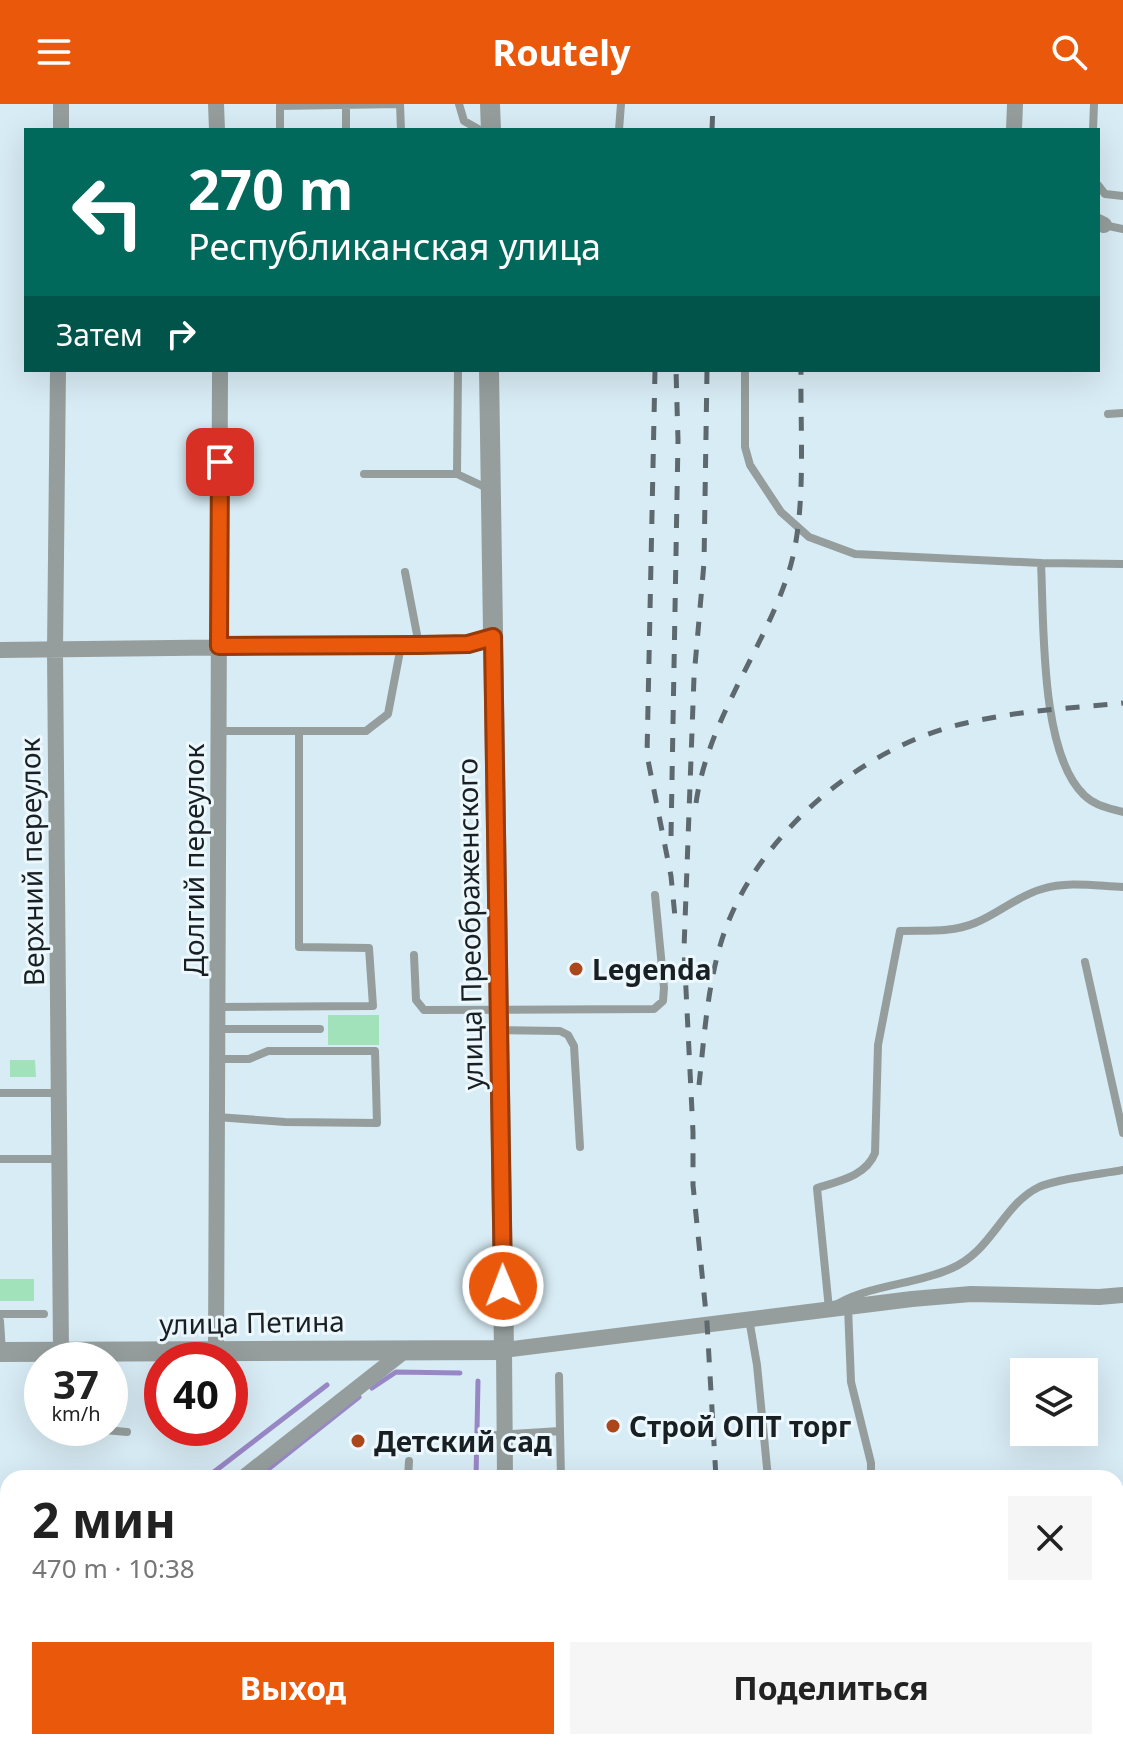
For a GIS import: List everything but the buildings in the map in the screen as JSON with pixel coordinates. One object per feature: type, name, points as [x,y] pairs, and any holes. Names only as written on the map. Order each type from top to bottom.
[{"type":"street","points":[[61,104],[61,128]]},
{"type":"street","points":[[216,104],[217,128]]},
{"type":"street","points":[[490,104],[491,128]]},
{"type":"street","points":[[1014,128],[1015,104]]},
{"type":"street","name":"Верхний переулок","points":[[58,372],[55,651],[59,1093],[69,1342]]},
{"type":"street","name":"Долгий переулок","points":[[216,1342],[220,372]]},
{"type":"street","name":"улица Преображенского","points":[[489,372],[505,1470]]},
{"type":"street","points":[[0,650],[401,646],[468,644],[493,637]]},
{"type":"street","points":[[504,1350],[749,1318],[971,1294],[1123,1295]]},
{"type":"street","points":[[253,1470],[407,1349]]},
{"type":"street","name":"улица Петина","points":[[248,1351],[504,1350]]},
{"type":"street","name":"улица Петина","points":[[1,1352],[24,1353]]},
{"type":"lane","points":[[280,128],[280,106],[346,104],[400,104],[401,128]]},
{"type":"lane","points":[[346,104],[346,128]]},
{"type":"lane","points":[[459,104],[464,121],[476,128]]},
{"type":"lane","points":[[619,128],[621,104]]},
{"type":"lane","points":[[1093,128],[1094,104]]},
{"type":"lane","points":[[1100,188],[1105,194],[1123,196]]},
{"type":"lane","points":[[1101,223],[1123,229]]},
{"type":"lane","points":[[457,474],[458,372]]},
{"type":"lane","points":[[745,372],[745,447],[750,465],[781,512],[809,537],[855,554],[1123,564]]},
{"type":"lane","points":[[1108,414],[1123,413]]},
{"type":"lane","points":[[364,474],[457,474],[491,490]]},
{"type":"lane","points":[[1041,563],[1049,710],[1061,758],[1074,785],[1086,797],[1099,806],[1123,812]]},
{"type":"lane","points":[[405,572],[419,645]]},
{"type":"lane","points":[[219,731],[366,731],[388,714],[401,646]]},
{"type":"lane","points":[[218,1007],[373,1006],[369,948],[299,947],[299,731]]},
{"type":"lane","points":[[1123,887],[1068,884],[1042,889],[977,922],[954,930],[900,931],[878,1045],[875,1153],[867,1167],[856,1174],[817,1188],[829,1309],[848,1296],[948,1270],[968,1260],[984,1247],[1014,1208],[1040,1187],[1123,1170]]},
{"type":"lane","points":[[498,1020],[654,1009],[663,1001],[664,988],[655,895]]},
{"type":"lane","points":[[414,955],[416,1000],[424,1010],[498,1020],[568,1035],[574,1046],[580,1147]]},
{"type":"lane","points":[[1085,962],[1123,1133]]},
{"type":"lane","points":[[218,1029],[320,1029]]},
{"type":"lane","points":[[217,1117],[285,1122],[377,1123],[375,1051],[268,1051],[249,1059],[218,1059]]},
{"type":"lane","points":[[0,1093],[59,1093]]},
{"type":"lane","points":[[0,1159],[60,1159]]},
{"type":"lane","points":[[848,1307],[851,1382],[871,1470]]},
{"type":"lane","points":[[0,1314],[44,1314]]},
{"type":"lane","points":[[749,1318],[759,1380],[767,1470]]},
{"type":"lane","points":[[0,1321],[1,1352]]},
{"type":"lane","points":[[559,1376],[561,1470]]},
{"type":"lane","points":[[482,1436],[560,1431]]},
{"type":"lane","points":[[408,1470],[409,1461]]},
{"type":"green space","points":[[328,1015],[379,1015],[379,1045],[328,1045]]},
{"type":"green space","points":[[10,1060],[35,1060],[36,1077],[10,1077]]},
{"type":"green space","points":[[0,1279],[34,1279],[34,1301],[0,1301]]},
{"type":"waterway","points":[[372,1388],[396,1372],[460,1373]]},
{"type":"waterway","points":[[476,1470],[478,1381]]},
{"type":"waterway","points":[[216,1470],[327,1385]]},
{"type":"waterway","points":[[267,1470],[359,1397]]},
{"type":"railway","points":[[712,128],[713,104]]},
{"type":"railway","points":[[655,372],[647,755],[671,876],[675,917]]},
{"type":"railway","points":[[671,836],[678,440],[676,372]]},
{"type":"railway","points":[[707,372],[704,563],[694,677],[684,949],[693,1185],[707,1323],[716,1470]]},
{"type":"railway","points":[[696,803],[712,742],[766,629],[795,548],[802,445],[801,372]]},
{"type":"railway","points":[[699,1085],[712,980],[720,946],[735,907],[756,870],[783,835],[814,803],[849,776],[887,753],[926,735],[1005,716],[1123,703]]},
{"type":"place","name":"Legenda","points":[[576,969]]},
{"type":"place","name":"Строй ОПТ торг","points":[[613,1426]]},
{"type":"place","name":"Детский сад","points":[[358,1441]]},
{"type":"route","points":[[220,462],[219,646],[468,644],[493,637],[503,1286]]}]
